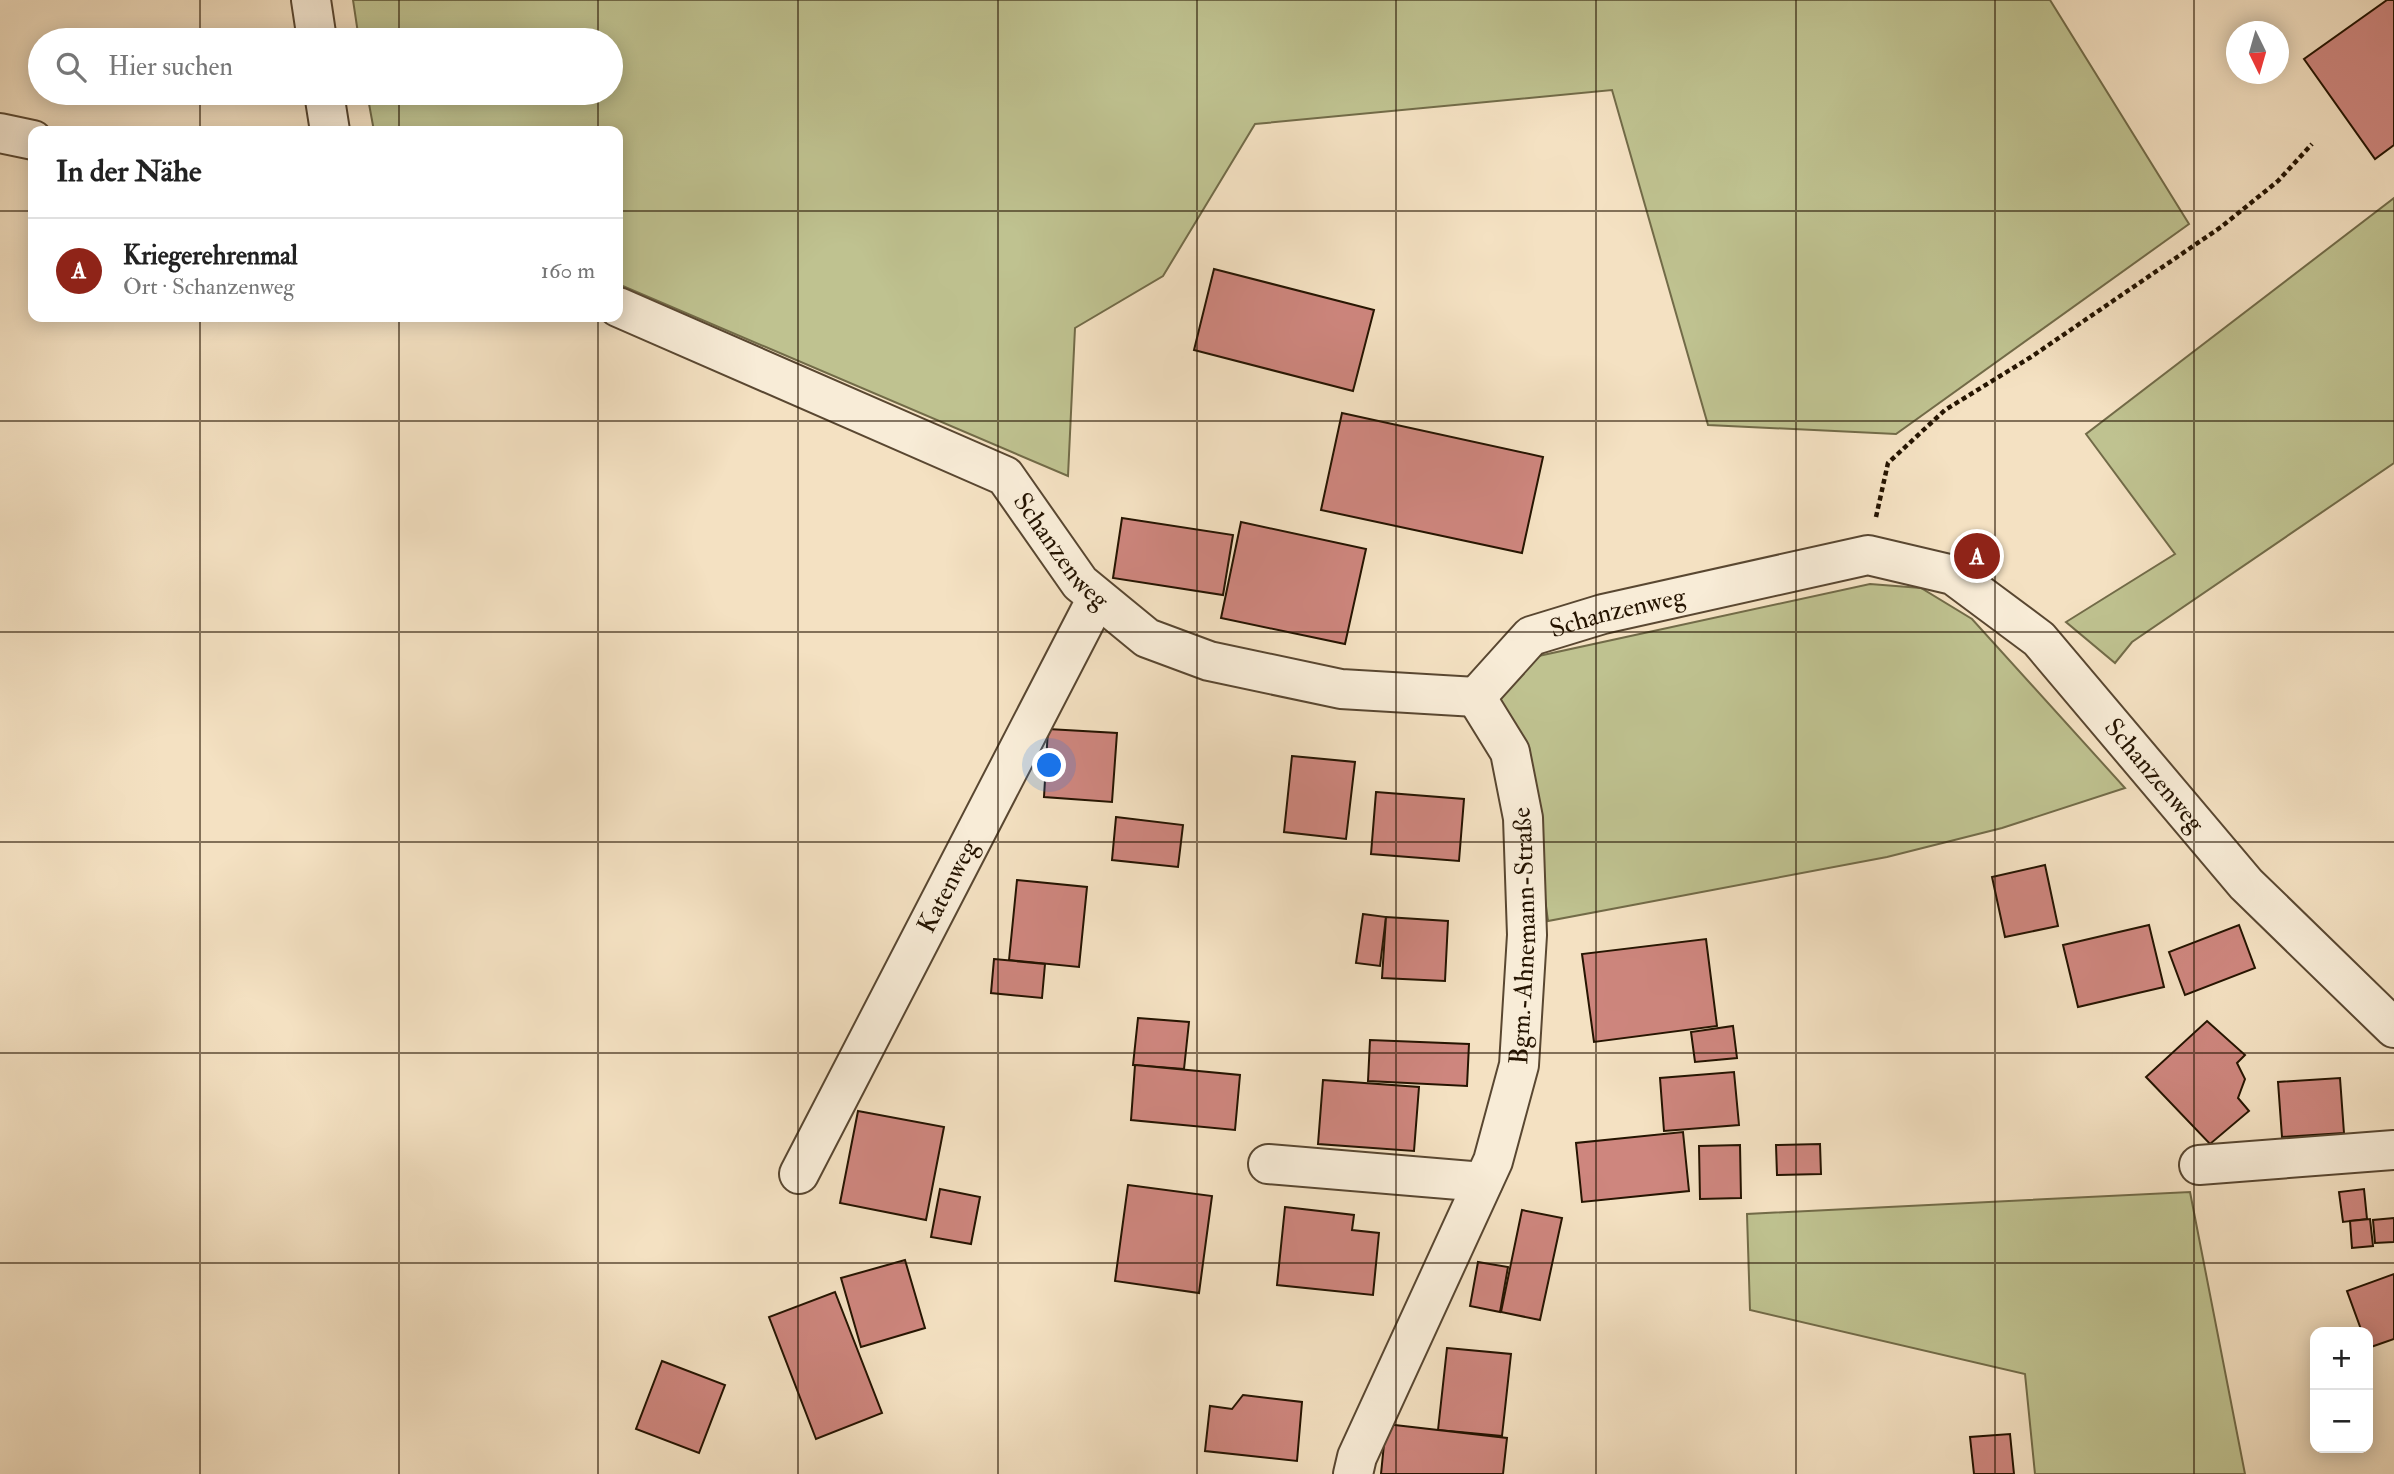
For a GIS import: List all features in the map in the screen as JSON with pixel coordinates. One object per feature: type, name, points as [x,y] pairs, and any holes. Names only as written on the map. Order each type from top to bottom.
[{"type":"street","points":[[310,0],[315,28]]},
{"type":"street","points":[[326,105],[329,126]]},
{"type":"street","points":[[0,133],[28,139]]},
{"type":"street","name":"Schanzenweg","points":[[623,309],[1005,476],[1080,583],[1147,638],[1209,661],[1342,689],[1476,696],[1531,636],[1604,614],[1868,555],[1954,575],[2039,639],[2246,884],[2394,1028]]},
{"type":"street","name":"Katenweg","points":[[799,1174],[1097,598]]},
{"type":"street","name":"Bgm.-Ahnemann-Straße","points":[[1353,1474],[1362,1445],[1493,1161],[1519,1065],[1527,935],[1523,818],[1510,752],[1476,696]]},
{"type":"street","points":[[2199,1165],[2394,1150]]},
{"type":"street","points":[[1268,1164],[1483,1182]]},
{"type":"path","points":[[1868,555],[1888,463],[1945,410],[2031,357],[2221,228],[2278,181],[2312,144]]},
{"type":"green space","points":[[353,0],[2050,0],[2189,224],[1896,434],[1708,425],[1612,90],[1255,124],[1163,276],[1075,328],[1068,476],[623,286],[623,126],[373,126],[369,105],[623,105],[623,28],[357,28]]},
{"type":"green space","points":[[2394,198],[2394,463],[2132,642],[2115,663],[2066,622],[2175,554],[2086,434]]},
{"type":"green space","points":[[1870,584],[1921,588],[1972,619],[2125,788],[2002,828],[1887,857],[1548,921],[1523,738],[1491,706],[1534,657]]},
{"type":"green space","points":[[2190,1192],[2245,1474],[2035,1474],[2025,1374],[1750,1310],[1747,1214]]},
{"type":"building","points":[[2387,0],[2394,0],[2394,145],[2375,159],[2304,59]]},
{"type":"building","points":[[1214,269],[1374,310],[1353,391],[1194,350]]},
{"type":"building","points":[[1342,413],[1543,457],[1522,553],[1321,510]]},
{"type":"building","points":[[1122,518],[1233,535],[1223,595],[1113,578]]},
{"type":"building","points":[[1241,522],[1366,549],[1345,644],[1221,618]]},
{"type":"building","points":[[1048,729],[1117,733],[1112,802],[1044,797]]},
{"type":"building","points":[[1292,756],[1355,762],[1346,839],[1284,832]]},
{"type":"building","points":[[1376,792],[1464,799],[1459,861],[1371,854]]},
{"type":"building","points":[[1116,817],[1183,825],[1178,867],[1112,860]]},
{"type":"building","points":[[2045,865],[2058,926],[2005,937],[1992,877]]},
{"type":"building","points":[[1017,880],[1087,887],[1079,967],[1009,960]]},
{"type":"building","points":[[1363,914],[1386,917],[1380,966],[1356,963]]},
{"type":"building","points":[[1386,917],[1448,921],[1445,981],[1382,978]]},
{"type":"building","points":[[2149,925],[2164,987],[2078,1007],[2063,945]]},
{"type":"building","points":[[2239,925],[2255,968],[2185,995],[2169,952]]},
{"type":"building","points":[[1706,939],[1717,1026],[1594,1042],[1582,954]]},
{"type":"building","points":[[994,959],[1045,964],[1042,998],[991,993]]},
{"type":"building","points":[[1138,1018],[1189,1022],[1184,1069],[1133,1065]]},
{"type":"building","points":[[2207,1021],[2245,1055],[2237,1063],[2245,1079],[2238,1098],[2249,1111],[2210,1144],[2146,1077]]},
{"type":"building","points":[[1733,1026],[1737,1058],[1695,1062],[1691,1032]]},
{"type":"building","points":[[1370,1040],[1469,1044],[1467,1086],[1368,1081]]},
{"type":"building","points":[[1135,1065],[1240,1075],[1235,1130],[1131,1120]]},
{"type":"building","points":[[1734,1072],[1739,1125],[1664,1131],[1660,1078]]},
{"type":"building","points":[[2340,1078],[2344,1133],[2282,1137],[2278,1082]]},
{"type":"building","points":[[1323,1080],[1419,1087],[1414,1151],[1318,1144]]},
{"type":"building","points":[[858,1111],[944,1127],[926,1220],[840,1203]]},
{"type":"building","points":[[1683,1132],[1689,1191],[1582,1202],[1576,1143]]},
{"type":"building","points":[[1820,1144],[1821,1174],[1777,1175],[1776,1145]]},
{"type":"building","points":[[1740,1145],[1741,1198],[1700,1199],[1699,1146]]},
{"type":"building","points":[[1128,1185],[1212,1196],[1199,1293],[1115,1281]]},
{"type":"building","points":[[940,1189],[980,1197],[971,1244],[931,1237]]},
{"type":"building","points":[[2364,1189],[2367,1219],[2343,1222],[2339,1192]]},
{"type":"building","points":[[1285,1207],[1354,1215],[1352,1230],[1379,1233],[1373,1295],[1277,1285]]},
{"type":"building","points":[[1522,1210],[1562,1218],[1540,1320],[1501,1312]]},
{"type":"building","points":[[2394,1218],[2394,1242],[2375,1243],[2373,1220]]},
{"type":"building","points":[[2370,1219],[2373,1246],[2352,1248],[2350,1221]]},
{"type":"building","points":[[905,1260],[925,1328],[861,1347],[841,1278]]},
{"type":"building","points":[[1478,1262],[1508,1267],[1500,1312],[1470,1306]]},
{"type":"building","points":[[2394,1274],[2394,1339],[2373,1346],[2373,1327],[2360,1327],[2347,1291]]},
{"type":"building","points":[[835,1292],[882,1413],[816,1439],[769,1317]]},
{"type":"building","points":[[1447,1348],[1511,1354],[1502,1436],[1438,1430]]},
{"type":"building","points":[[662,1361],[725,1385],[699,1453],[636,1429]]},
{"type":"building","points":[[1243,1395],[1302,1402],[1297,1461],[1205,1451],[1210,1406],[1232,1409]]},
{"type":"building","points":[[1386,1424],[1507,1438],[1503,1474],[1381,1474]]},
{"type":"building","points":[[2010,1434],[2014,1474],[1974,1474],[1970,1437]]},
{"type":"place","name":"Kriegerehrenmal","points":[[1977,556]]}]
